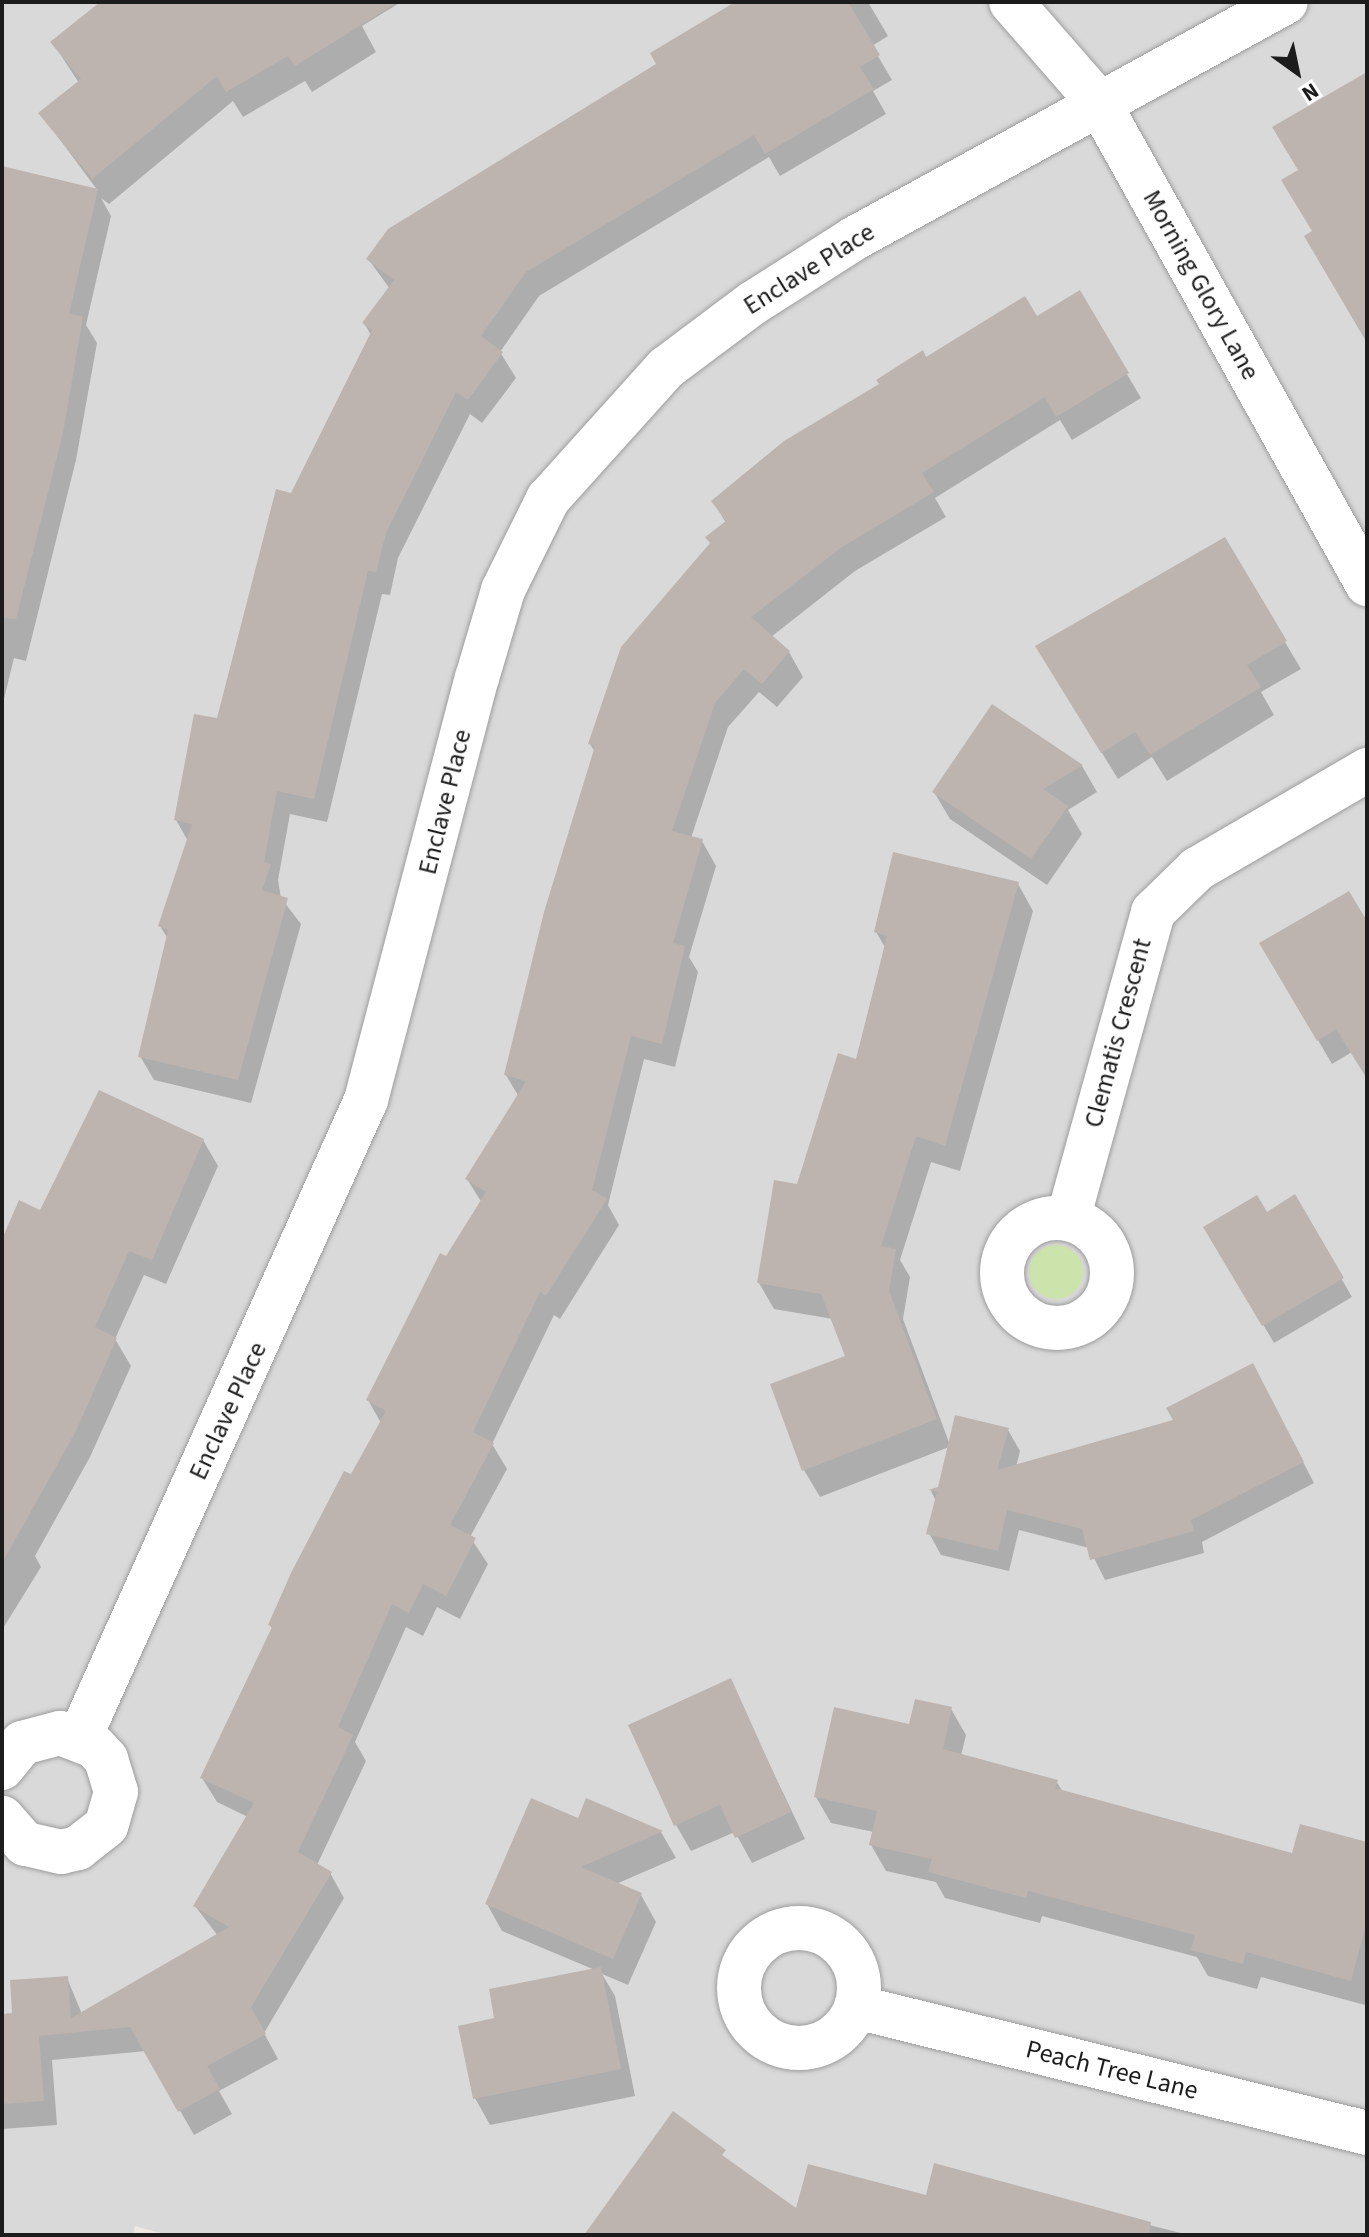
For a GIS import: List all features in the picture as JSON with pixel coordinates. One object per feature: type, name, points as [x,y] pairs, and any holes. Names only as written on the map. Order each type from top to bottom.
[{"type":"street","name":"Morning Glory Lane","points":[[1011,2],[1099,103],[1367,584]]},
{"type":"street","name":"Enclave Place","points":[[80,1737],[366,1100],[503,590],[548,499],[666,368],[753,303],[855,238],[1286,2]]},
{"type":"street","name":"Clematis Crescent","points":[[1068,1219],[1153,912],[1197,869],[1367,770]]},
{"type":"street","points":[[2,1768],[22,1743],[40,1734],[80,1737],[94,1746],[113,1775],[116,1792],[106,1826],[78,1848],[44,1851],[25,1844],[2,1818]]},
{"type":"street","name":"Peach Tree Lane","points":[[856,2007],[1367,2133]]},
{"type":"shaded area","points":[[2,2],[1367,2],[1367,2235],[168,2235],[135,2226],[133,2235],[2,2235]]},
{"type":"green space","points":[[1056,1245],[1075,1253],[1083,1272],[1075,1291],[1056,1299],[1037,1291],[1029,1272],[1037,1253]]},
{"type":"building","points":[[100,2],[398,2],[295,66],[288,56],[226,92],[217,76],[92,179],[38,113],[81,79],[50,42]]},
{"type":"building","points":[[735,2],[848,2],[880,55],[860,67],[874,89],[765,154],[754,135],[526,272],[481,336],[503,352],[468,400],[456,392],[386,533],[376,572],[368,571],[314,799],[277,791],[264,862],[271,864],[262,890],[288,898],[238,1080],[138,1057],[168,930],[158,926],[192,824],[174,820],[194,714],[217,718],[276,489],[291,493],[372,330],[362,323],[394,280],[366,259],[388,229],[656,64],[650,53]]},
{"type":"building","points":[[1367,72],[1367,343],[1304,236],[1312,231],[1281,180],[1298,170],[1272,127]]},
{"type":"building","points":[[2,166],[98,189],[69,314],[83,316],[63,433],[16,619],[2,618]]},
{"type":"building","points":[[1080,290],[1129,373],[1056,417],[1045,397],[922,473],[934,492],[842,547],[751,617],[790,651],[762,684],[744,669],[715,703],[672,831],[703,839],[673,943],[685,946],[662,1044],[631,1036],[592,1190],[607,1199],[546,1296],[540,1292],[473,1432],[494,1443],[450,1525],[476,1538],[446,1596],[423,1584],[409,1613],[392,1604],[338,1727],[353,1735],[298,1852],[332,1872],[251,2007],[266,2034],[207,2066],[220,2089],[178,2112],[130,2027],[39,2036],[44,2101],[2,2104],[2,2014],[12,2013],[10,1980],[68,1976],[71,2018],[229,1927],[193,1906],[254,1803],[200,1778],[272,1627],[268,1625],[291,1573],[344,1471],[351,1474],[386,1411],[366,1400],[440,1253],[446,1256],[486,1192],[465,1179],[526,1081],[504,1075],[544,912],[595,746],[588,744],[621,647],[710,543],[705,537],[726,521],[711,501],[784,441],[879,384],[876,380],[923,350],[926,357],[1025,296],[1037,316]]},
{"type":"building","points":[[1225,537],[1287,641],[1247,665],[1261,687],[1150,755],[1135,732],[1101,753],[1035,646]]},
{"type":"building","points":[[992,704],[1083,765],[1043,789],[1068,806],[1031,859],[932,792]]},
{"type":"building","points":[[893,852],[1019,882],[945,1146],[916,1136],[881,1246],[896,1249],[889,1291],[937,1419],[802,1471],[770,1384],[845,1356],[821,1294],[757,1283],[774,1180],[797,1184],[838,1053],[856,1059],[887,936],[874,932]]},
{"type":"building","points":[[1349,891],[1367,921],[1367,1079],[1336,1029],[1317,1041],[1259,943]]},
{"type":"building","points":[[99,1090],[204,1139],[152,1260],[129,1251],[95,1327],[117,1338],[76,1431],[2,1563],[2,1239],[19,1200],[40,1210]]},
{"type":"building","points":[[1295,1194],[1344,1278],[1262,1326],[1203,1227],[1257,1195],[1267,1212]]},
{"type":"building","points":[[1253,1363],[1304,1462],[1191,1520],[1194,1531],[1090,1560],[1082,1529],[1007,1510],[998,1551],[926,1534],[937,1492],[928,1490],[938,1487],[955,1415],[1009,1428],[997,1470],[1173,1420],[1166,1408]]},
{"type":"building","points":[[731,1678],[791,1812],[735,1838],[720,1805],[674,1826],[628,1725]]},
{"type":"building","points":[[915,1699],[952,1707],[943,1749],[1058,1780],[1055,1788],[1292,1853],[1300,1824],[1367,1842],[1367,1920],[1351,1981],[1246,1952],[1243,1964],[1191,1950],[1195,1935],[1028,1891],[1026,1898],[928,1872],[932,1859],[869,1845],[877,1811],[814,1797],[834,1707],[909,1724]]},
{"type":"building","points":[[531,1798],[578,1818],[586,1798],[663,1831],[581,1867],[642,1893],[613,1959],[485,1904]]},
{"type":"building","points":[[601,1967],[621,2069],[473,2099],[458,2026],[494,2018],[489,1989]]},
{"type":"building","points":[[673,2111],[726,2150],[722,2155],[796,2208],[808,2164],[926,2195],[934,2163],[1151,2222],[1149,2235],[584,2235]]}]
